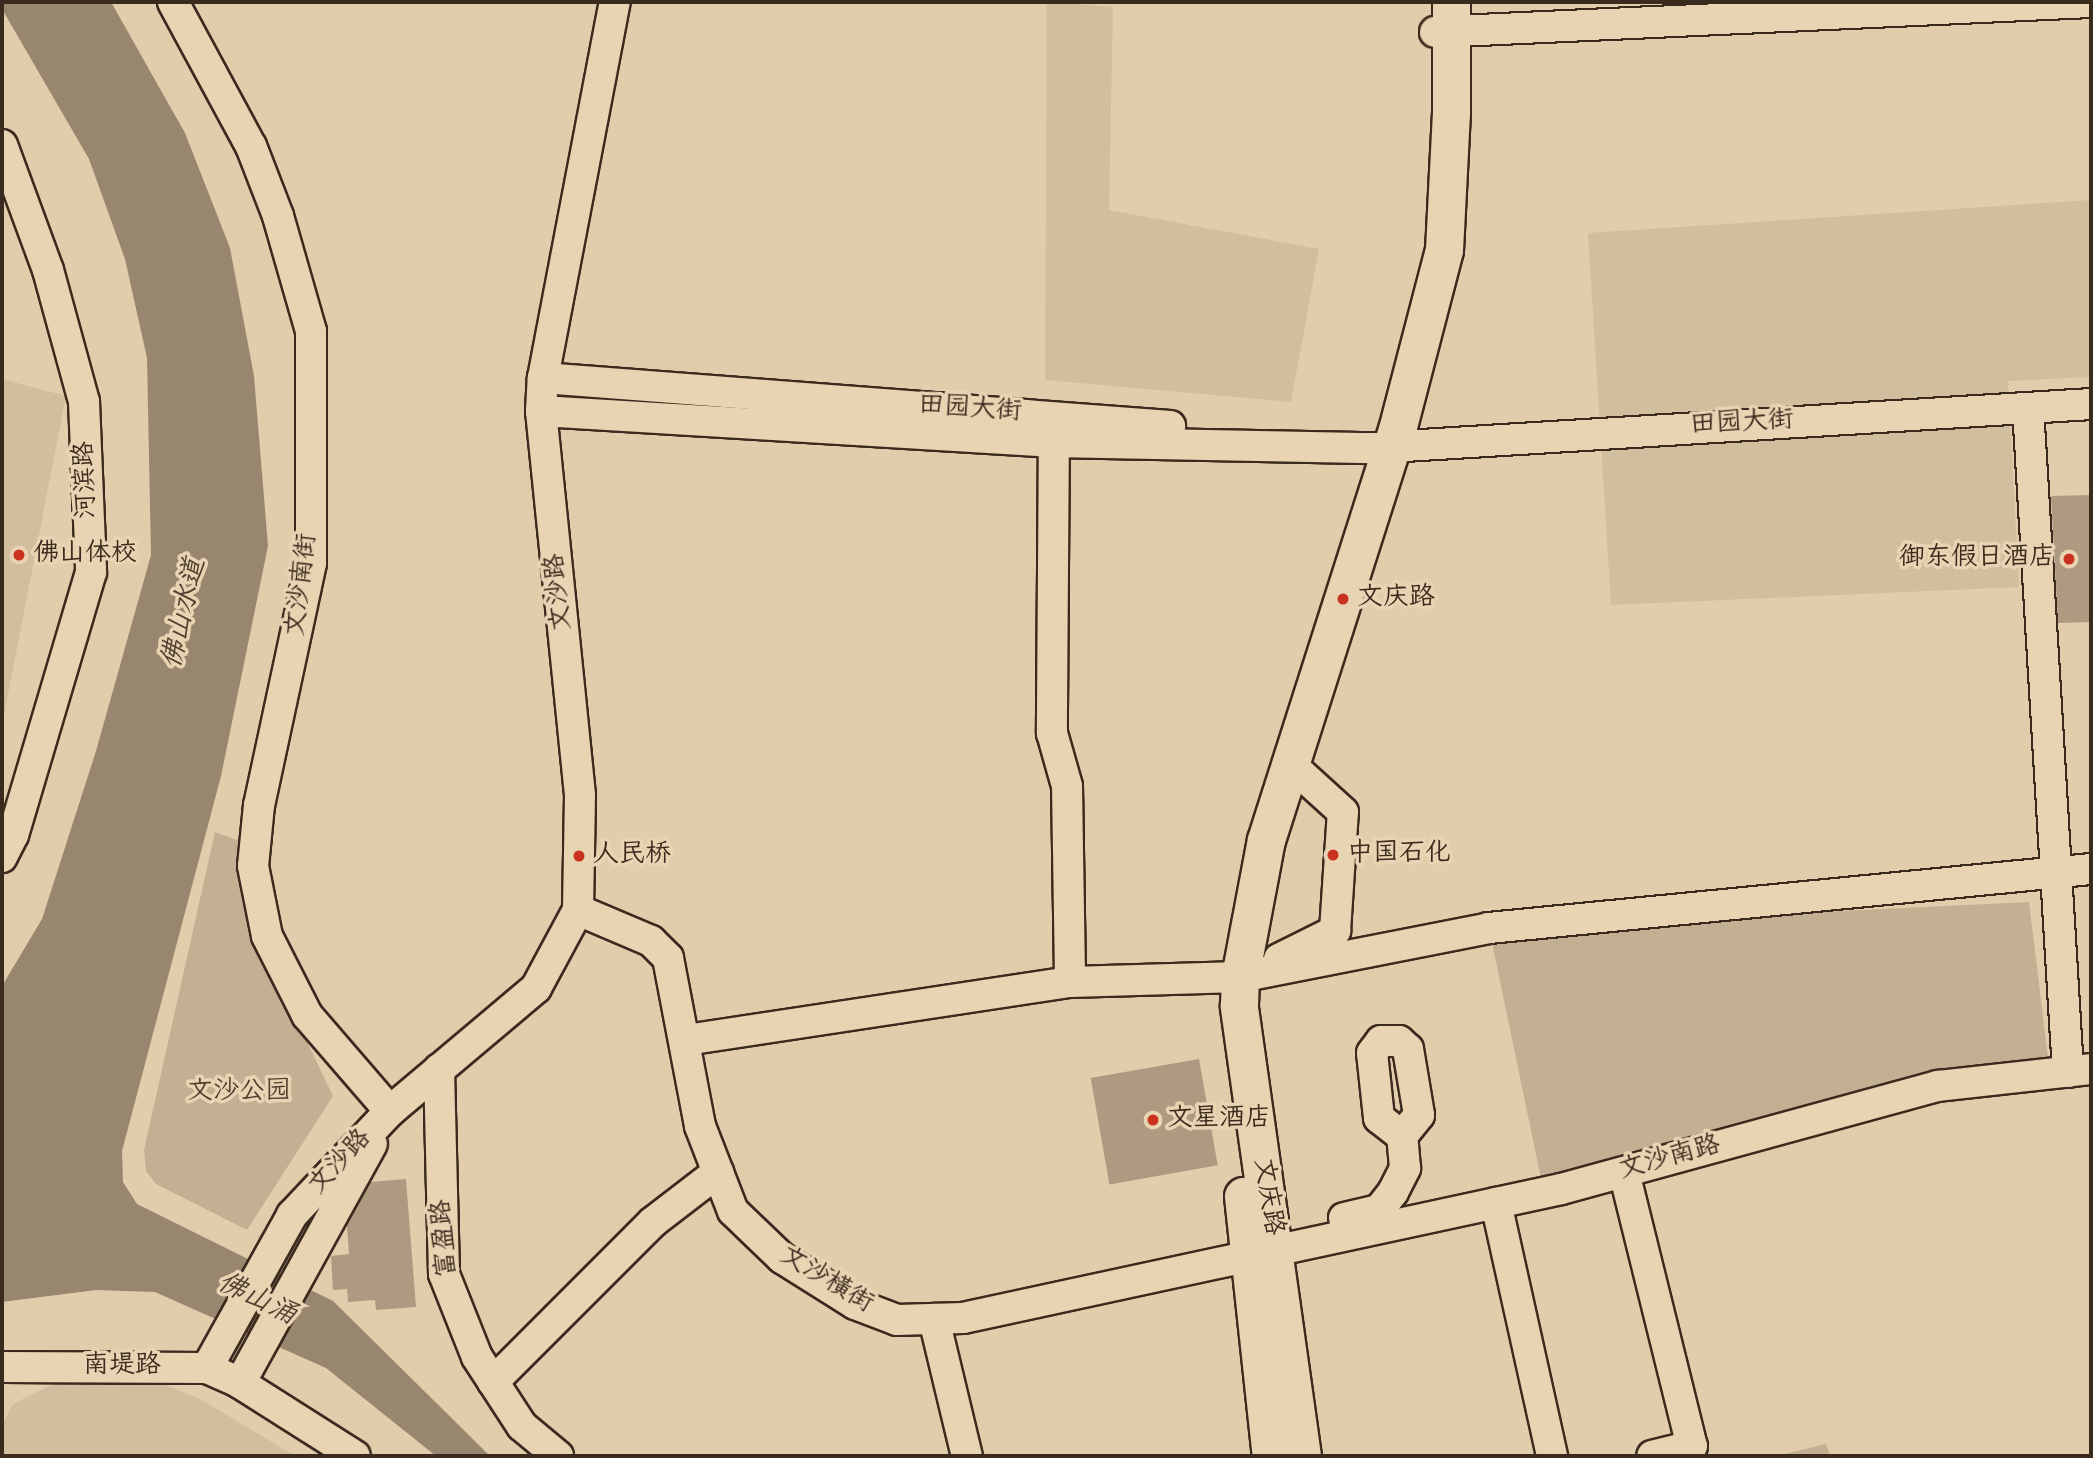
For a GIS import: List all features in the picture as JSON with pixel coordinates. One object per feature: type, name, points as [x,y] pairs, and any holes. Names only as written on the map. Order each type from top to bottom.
[{"type":"main road","name":"文庆路","points":[[1229,977],[1380,441],[1422,253],[1443,17]]},
{"type":"main road","name":"文庆路","points":[[1301,1456],[1263,1254],[1229,977],[1234,872],[1380,441]]},
{"type":"main road","name":"文庆路","points":[[1263,1254],[1271,1456]]},
{"type":"street","name":"文沙南街","points":[[173,2],[251,146],[278,216],[311,331],[311,563],[259,805],[253,866],[267,936],[307,1015],[390,1111]]},
{"type":"street","name":"文沙路","points":[[207,1368],[292,1215],[390,1111],[536,988],[578,910],[580,795],[541,411],[543,378],[615,2]]},
{"type":"street","points":[[1443,17],[2091,2]]},
{"type":"street","name":"河滨路","points":[[2,145],[48,270],[84,402],[91,572],[13,835],[2,857]]},
{"type":"street","name":"田园大街","points":[[543,378],[1055,429]]},
{"type":"street","name":"田园大街","points":[[541,411],[1380,441],[2091,404]]},
{"type":"street","points":[[2028,408],[2056,873],[2080,1071]]},
{"type":"street","points":[[1055,429],[1052,733],[1067,786],[1070,982]]},
{"type":"street","points":[[1229,977],[1335,931],[1343,812],[1290,764]]},
{"type":"street","points":[[686,1040],[1070,982],[1229,977],[1489,928],[2091,869]]},
{"type":"street","name":"文沙横街","points":[[578,910],[651,941],[668,958],[686,1040],[700,1126],[733,1211],[782,1258],[855,1304],[897,1320],[963,1318],[1263,1254]]},
{"type":"street","name":"富盈路","points":[[439,1069],[444,1274],[477,1357],[522,1426],[558,1456]]},
{"type":"street","name":"文沙南路","points":[[1263,1254],[1624,1172],[1938,1086],[2080,1071]]},
{"type":"street","name":"文沙路","points":[[240,1382],[326,1232],[390,1111]]},
{"type":"street","points":[[1263,1254],[1314,1226],[1379,1210],[1405,1168],[1402,1136]]},
{"type":"street","points":[[493,1382],[653,1222],[718,1172]]},
{"type":"street","points":[[1624,1172],[1692,1446],[1652,1456]]},
{"type":"street","points":[[1496,1203],[1552,1456]]},
{"type":"street","points":[[934,1319],[967,1456]]},
{"type":"street","name":"南堤路","points":[[2,1368],[207,1368],[240,1382],[355,1456]]},
{"type":"shaded area","points":[[1047,2],[1113,7],[1109,210],[1319,249],[1291,402],[1045,380]]},
{"type":"shaded area","points":[[2091,200],[2091,377],[2008,381],[2019,587],[1611,605],[1588,233]]},
{"type":"shaded area","name":"佛山体校","points":[[2,379],[66,396],[4,715],[2,715]]},
{"type":"shaded area","points":[[134,1372],[200,1399],[295,1456],[2,1456],[2,1425],[13,1404],[63,1379]]},
{"type":"green space","name":"文沙公园","points":[[215,832],[245,843],[260,944],[333,1096],[247,1230],[156,1184],[146,1171],[144,1150]]},
{"type":"green space","points":[[2029,902],[2050,1074],[1544,1193],[1489,928]]},
{"type":"green space","points":[[1826,1444],[1830,1456],[1777,1456]]},
{"type":"water","points":[[2,2],[111,2],[185,133],[230,248],[254,376],[268,546],[221,776],[122,1151],[123,1182],[137,1204],[333,1301],[490,1456],[436,1456],[326,1368],[155,1292],[96,1290],[2,1302],[2,986],[42,919],[96,751],[151,555],[147,358],[125,259],[89,159],[2,9]]},
{"type":"building","name":"御东假日酒店","points":[[2091,495],[2091,622],[2058,623],[2051,496]]},
{"type":"building","name":"文星酒店","points":[[1199,1059],[1218,1165],[1109,1184],[1091,1078]]},
{"type":"building","points":[[406,1179],[416,1307],[376,1310],[375,1300],[348,1302],[347,1289],[333,1290],[331,1256],[349,1254],[347,1226],[371,1182]]},
{"type":"place","name":"佛山体校","points":[[19,555]]},
{"type":"place","name":"御东假日酒店","points":[[2069,559]]},
{"type":"place","name":"文庆路","points":[[1343,599]]},
{"type":"place","name":"中国石化","points":[[1333,855]]},
{"type":"place","name":"人民桥","points":[[579,856]]},
{"type":"place","name":"文星酒店","points":[[1153,1120]]},
{"type":"water label","name":"佛山水道","points":[[186,614]]},
{"type":"water label","name":"佛山涌","points":[[256,1301]]}]
